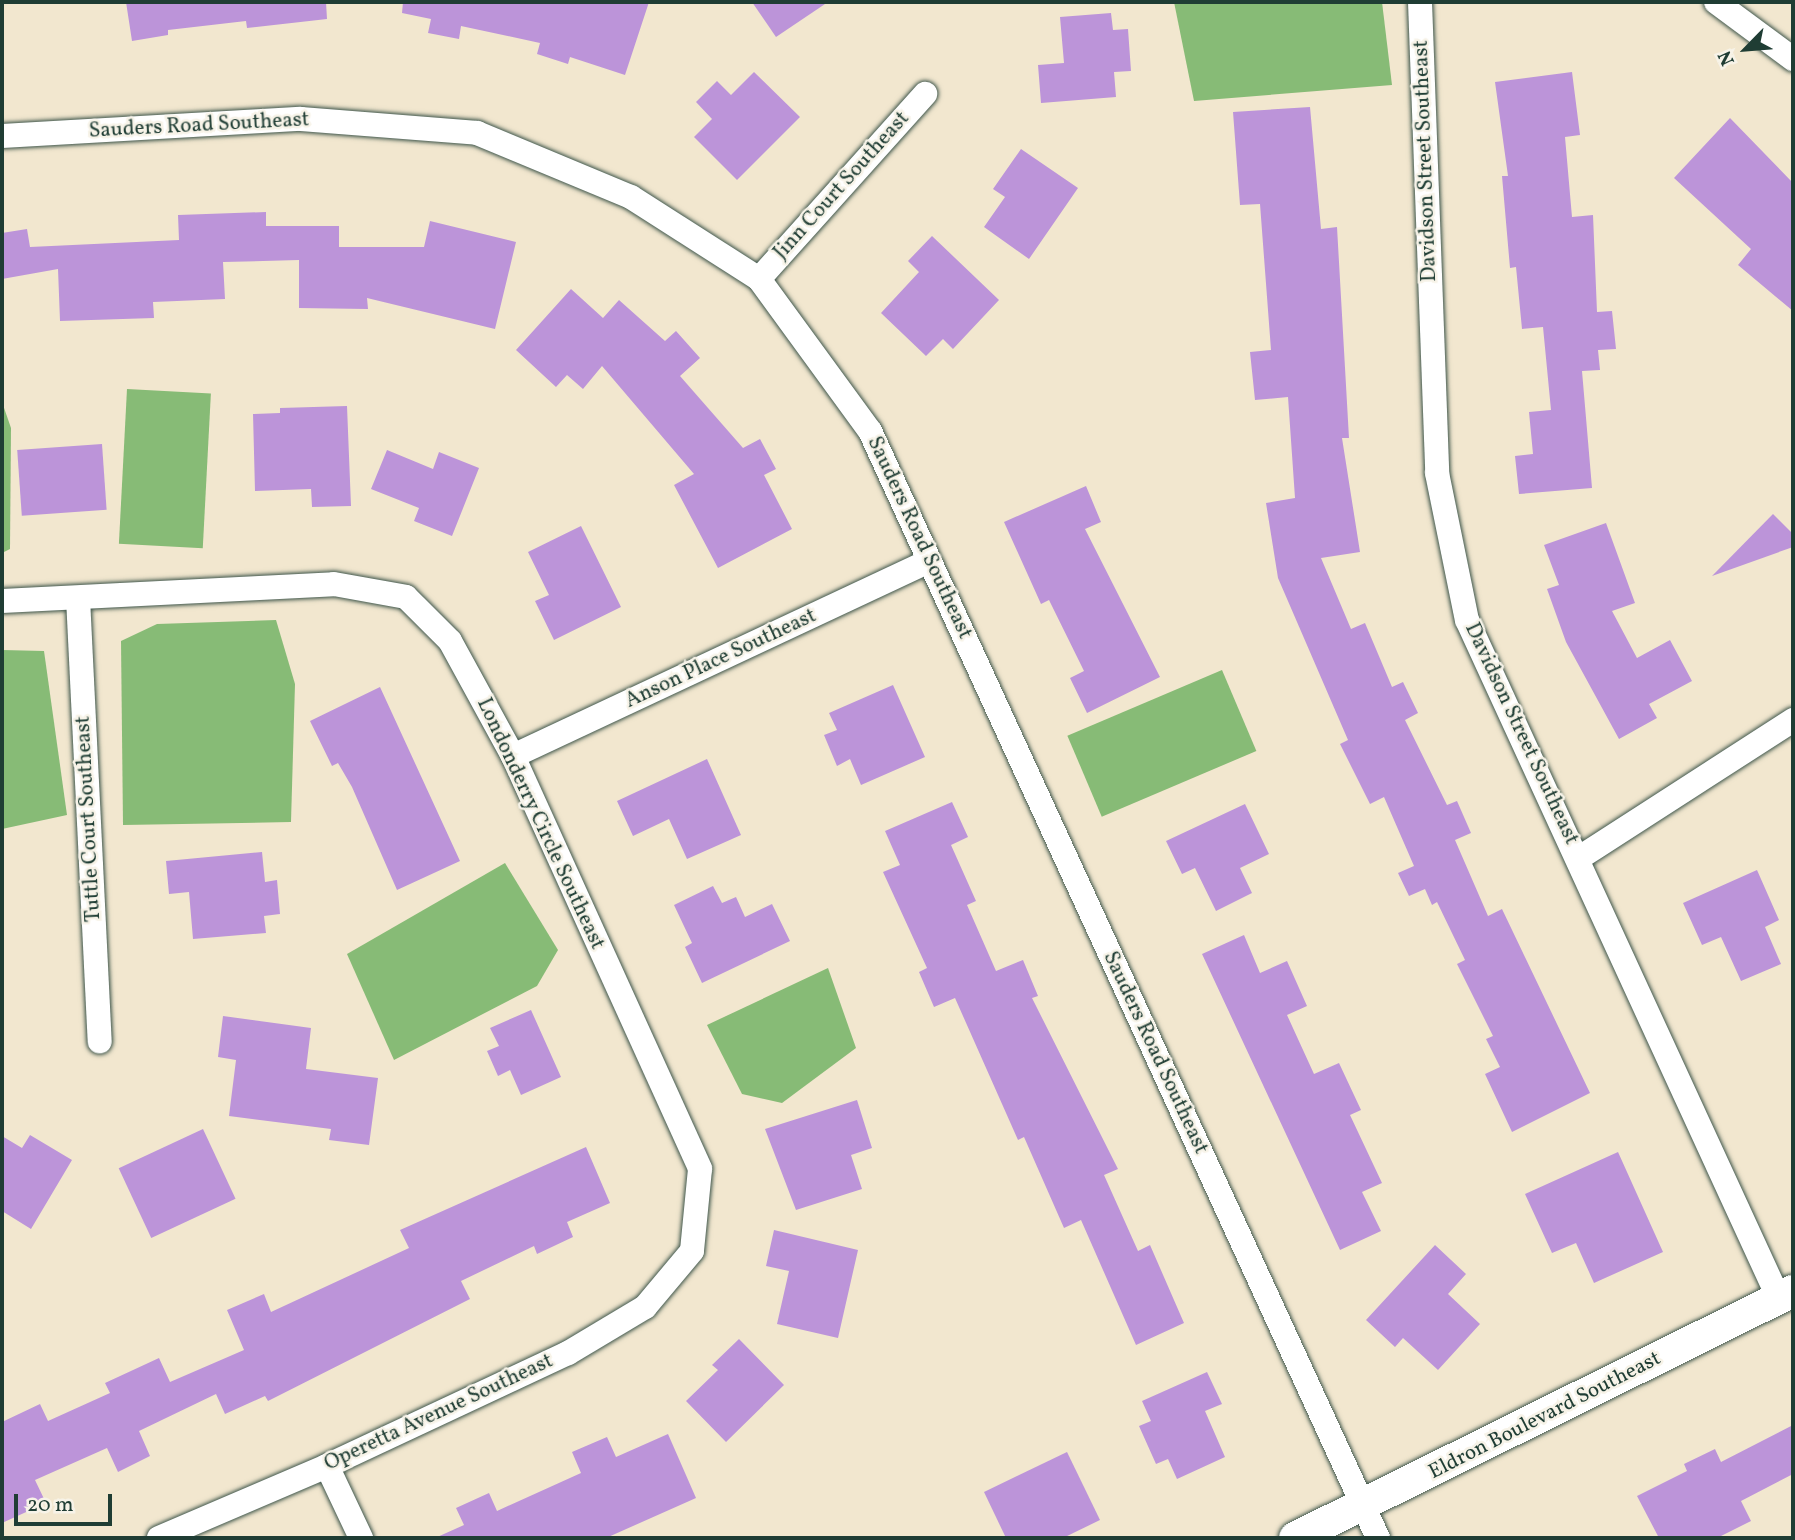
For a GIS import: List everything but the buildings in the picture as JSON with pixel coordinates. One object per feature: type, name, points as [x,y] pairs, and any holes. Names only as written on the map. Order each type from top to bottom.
[{"type":"street","name":"Davidson Street Southeast","points":[[1420,2],[1437,473],[1467,620],[1786,1295]]},
{"type":"street","points":[[1716,2],[1793,59]]},
{"type":"street","name":"Jinn Court Southeast","points":[[759,279],[925,94]]},
{"type":"street","name":"Sauders Road Southeast","points":[[2,136],[301,118],[477,133],[631,197],[759,279],[870,431],[1378,1538]]},
{"type":"street","name":"Anson Place Southeast","points":[[513,757],[929,561]]},
{"type":"street","name":"Londonderry Circle Southeast","points":[[2,601],[334,584],[406,597],[450,641],[513,757],[700,1169],[692,1251]]},
{"type":"street","name":"Tuttle Court Southeast","points":[[78,598],[100,1041]]},
{"type":"street","points":[[1579,858],[1793,720]]},
{"type":"street","name":"Operetta Avenue Southeast","points":[[159,1538],[327,1466],[568,1353],[645,1307],[692,1251]]},
{"type":"street","name":"Eldron Boulevard Southeast","points":[[1295,1538],[1364,1507],[1786,1295]]},
{"type":"street","points":[[327,1466],[361,1538]]},
{"type":"green space","points":[[1174,2],[1382,2],[1392,85],[1194,101]]},
{"type":"green space","points":[[127,389],[211,393],[203,548],[119,544]]},
{"type":"green space","points":[[2,402],[11,428],[10,549],[2,553]]},
{"type":"green space","points":[[276,620],[295,684],[291,822],[123,825],[121,641],[157,624]]},
{"type":"green space","points":[[2,650],[44,651],[67,815],[2,829]]},
{"type":"green space","points":[[1222,670],[1256,751],[1102,817],[1067,736]]},
{"type":"green space","points":[[505,863],[558,950],[537,986],[394,1060],[347,954]]},
{"type":"green space","points":[[828,968],[856,1048],[782,1103],[742,1094],[707,1025]]}]
